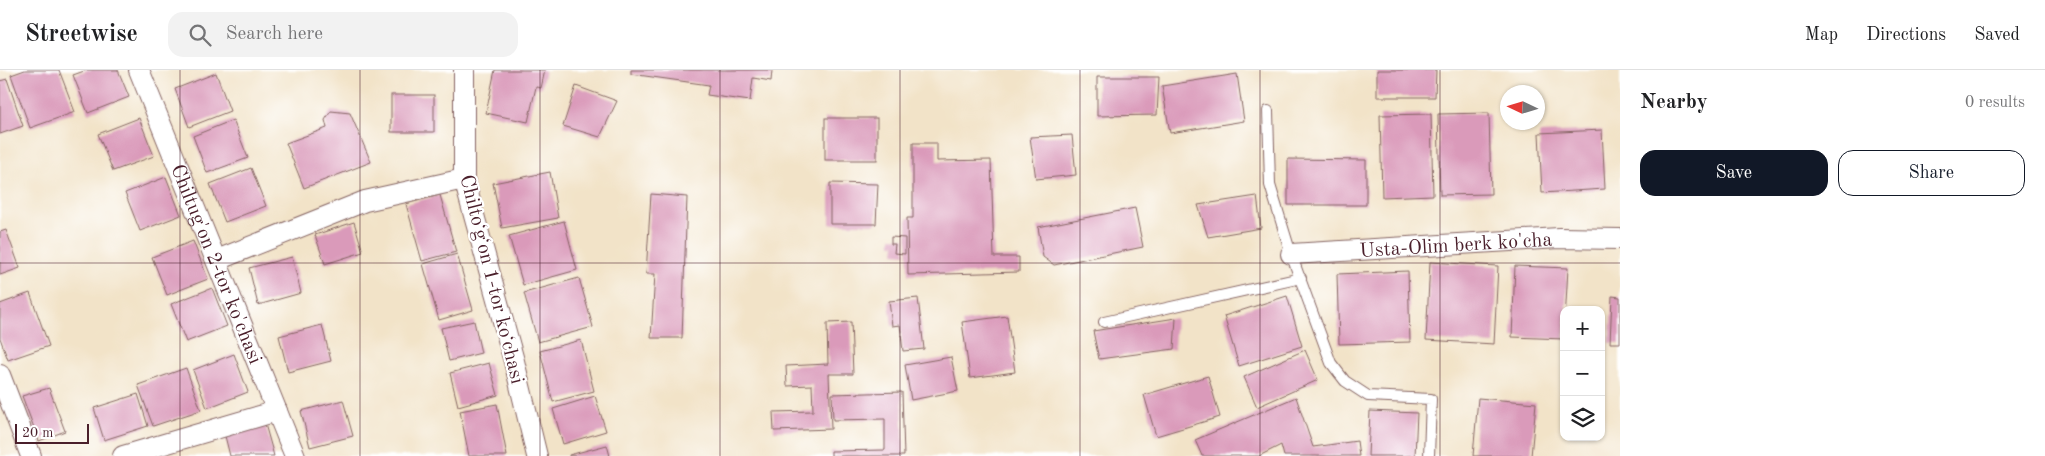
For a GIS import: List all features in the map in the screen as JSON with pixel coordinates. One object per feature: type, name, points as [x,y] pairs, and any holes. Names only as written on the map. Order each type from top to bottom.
[{"type":"street","name":"Chiltug'on 2-tor ko'chasi","points":[[139,70],[295,456]]},
{"type":"street","name":"Chiltoʻgʻon 1-tor koʻchasi","points":[[464,70],[464,179],[514,361],[537,456]]},
{"type":"street","points":[[217,260],[365,201],[464,179]]},
{"type":"street","name":"Usta-Olim berk ko'cha","points":[[1291,254],[1559,238],[1620,239]]},
{"type":"street","points":[[0,375],[31,456]]},
{"type":"street","points":[[123,456],[277,411]]},
{"type":"lane","points":[[1268,111],[1270,185],[1291,254],[1332,363],[1344,381],[1368,396],[1431,399],[1429,456]]},
{"type":"lane","points":[[1104,322],[1301,278]]},
{"type":"building","points":[[25,70],[59,70],[75,112],[30,128],[11,75]]},
{"type":"building","points":[[87,70],[118,70],[129,97],[88,113],[73,75]]},
{"type":"building","points":[[495,70],[545,70],[541,88],[536,87],[528,122],[486,113]]},
{"type":"building","points":[[631,70],[772,70],[771,81],[753,78],[750,101],[707,95],[709,85],[631,74]]},
{"type":"building","points":[[1377,70],[1436,70],[1435,97],[1377,97]]},
{"type":"building","points":[[216,73],[230,111],[189,127],[175,89]]},
{"type":"building","points":[[1237,74],[1244,121],[1170,133],[1162,86]]},
{"type":"building","points":[[1097,77],[1159,77],[1157,115],[1097,116]]},
{"type":"building","points":[[7,79],[23,126],[0,134],[0,81]]},
{"type":"building","points":[[576,86],[617,101],[600,137],[563,126]]},
{"type":"building","points":[[391,95],[434,95],[434,132],[391,132]]},
{"type":"building","points":[[331,111],[350,113],[371,162],[304,188],[286,143],[327,128],[325,120]]},
{"type":"building","points":[[1489,113],[1491,194],[1440,195],[1438,114]]},
{"type":"building","points":[[1431,114],[1433,195],[1382,197],[1380,115]]},
{"type":"building","points":[[139,118],[154,156],[113,171],[98,134]]},
{"type":"building","points":[[825,118],[877,118],[877,160],[825,160]]},
{"type":"building","points":[[233,120],[248,158],[207,173],[193,136]]},
{"type":"building","points":[[1602,130],[1605,189],[1542,193],[1539,133]]},
{"type":"building","points":[[1072,135],[1076,175],[1036,179],[1030,137]]},
{"type":"building","points":[[913,143],[937,143],[937,161],[991,160],[994,257],[1019,257],[1019,272],[908,275],[907,218],[913,218]]},
{"type":"building","points":[[1288,159],[1366,160],[1366,205],[1288,205]]},
{"type":"building","points":[[251,168],[266,206],[225,222],[210,184]]},
{"type":"building","points":[[550,172],[558,218],[502,228],[493,183]]},
{"type":"building","points":[[166,177],[181,215],[140,231],[125,193]]},
{"type":"building","points":[[830,183],[878,184],[876,224],[830,224]]},
{"type":"building","points":[[651,194],[687,197],[682,338],[651,338],[655,274],[646,274]]},
{"type":"building","points":[[440,195],[456,252],[422,261],[406,204]]},
{"type":"building","points":[[1257,196],[1261,228],[1208,237],[1198,205]]},
{"type":"building","points":[[1135,208],[1143,247],[1054,265],[1043,257],[1038,227]]},
{"type":"building","points":[[564,221],[577,270],[523,285],[509,236]]},
{"type":"building","points":[[354,222],[363,252],[325,264],[315,235]]},
{"type":"building","points":[[6,230],[20,268],[0,275],[0,232]]},
{"type":"building","points":[[891,237],[905,238],[905,254],[894,253],[895,244],[891,244]]},
{"type":"building","points":[[193,241],[208,279],[167,295],[152,257]]},
{"type":"building","points":[[457,254],[473,310],[439,320],[423,264]]},
{"type":"building","points":[[292,257],[301,293],[258,305],[249,268]]},
{"type":"building","points":[[1430,262],[1498,266],[1494,344],[1426,340]]},
{"type":"building","points":[[1515,266],[1568,268],[1566,306],[1560,306],[1560,339],[1512,337]]},
{"type":"building","points":[[1408,271],[1410,342],[1339,344],[1337,274]]},
{"type":"building","points":[[579,278],[593,327],[538,342],[524,293]]},
{"type":"building","points":[[212,288],[227,326],[186,342],[171,304]]},
{"type":"building","points":[[30,293],[49,346],[8,360],[0,338],[0,304]]},
{"type":"building","points":[[1287,296],[1302,346],[1239,366],[1224,316]]},
{"type":"building","points":[[1612,296],[1620,297],[1620,343],[1610,343]]},
{"type":"building","points":[[918,298],[924,349],[903,351],[900,325],[892,326],[889,301]]},
{"type":"building","points":[[1007,316],[1015,372],[970,378],[962,322]]},
{"type":"building","points":[[1176,318],[1174,349],[1099,359],[1093,331]]},
{"type":"building","points":[[474,321],[481,353],[449,361],[441,328]]},
{"type":"building","points":[[851,322],[853,374],[829,374],[831,429],[774,431],[773,412],[813,411],[812,385],[787,386],[786,366],[828,364],[827,323]]},
{"type":"building","points":[[322,325],[331,361],[288,372],[279,336]]},
{"type":"building","points":[[581,340],[594,391],[553,402],[540,351]]},
{"type":"building","points":[[1305,350],[1318,380],[1257,407],[1244,377]]},
{"type":"building","points":[[234,354],[248,392],[207,408],[193,370]]},
{"type":"building","points":[[951,357],[958,391],[911,400],[905,365]]},
{"type":"building","points":[[489,363],[498,395],[458,406],[450,373]]},
{"type":"building","points":[[186,368],[201,410],[153,426],[138,385]]},
{"type":"building","points":[[1208,376],[1220,417],[1156,436],[1144,395]]},
{"type":"building","points":[[49,388],[65,431],[39,441],[22,396]]},
{"type":"building","points":[[902,392],[904,456],[831,456],[831,451],[885,450],[885,419],[833,420],[832,394]]},
{"type":"building","points":[[138,394],[148,426],[104,440],[94,408]]},
{"type":"building","points":[[595,396],[606,431],[563,444],[553,409]]},
{"type":"building","points":[[1296,397],[1313,447],[1357,441],[1359,456],[1284,456],[1281,445],[1259,456],[1202,456],[1195,440]]},
{"type":"building","points":[[1478,398],[1536,403],[1531,456],[1473,456]]},
{"type":"building","points":[[343,400],[353,436],[310,447],[301,411]]},
{"type":"building","points":[[497,404],[507,456],[469,456],[460,411]]},
{"type":"building","points":[[1370,411],[1417,413],[1415,456],[1368,456]]},
{"type":"building","points":[[265,424],[274,456],[230,456],[225,436]]},
{"type":"building","points":[[607,445],[610,456],[569,456],[569,455]]}]
